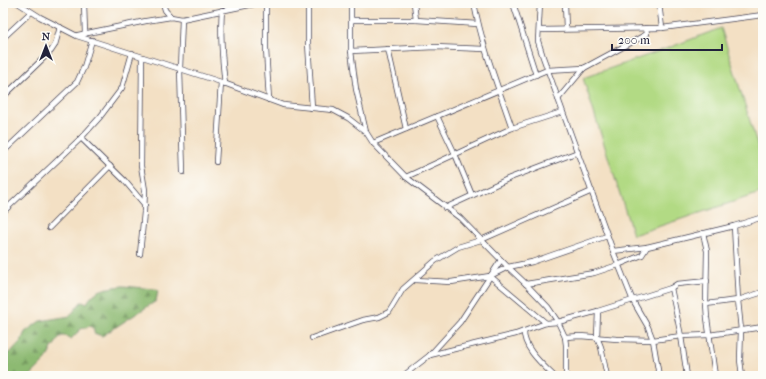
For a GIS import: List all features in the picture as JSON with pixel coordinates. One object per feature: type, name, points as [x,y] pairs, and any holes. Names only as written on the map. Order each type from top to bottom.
[{"type":"street","points":[[18,3],[31,12],[77,36],[222,83],[283,105],[333,110],[348,118],[366,132]]},
{"type":"street","points":[[84,3],[85,34]]},
{"type":"street","points":[[163,3],[165,10],[171,18]]},
{"type":"street","points":[[77,36],[146,21],[171,18],[182,19],[259,3]]},
{"type":"street","points":[[266,3],[266,49],[269,100]]},
{"type":"street","points":[[308,3],[308,43],[312,108]]},
{"type":"street","points":[[351,3],[351,51],[356,89],[366,132],[373,143],[406,177],[460,218],[548,307],[558,322],[565,337],[566,376]]},
{"type":"street","points":[[414,3],[416,20]]},
{"type":"street","points":[[474,3],[485,49],[500,89],[512,128]]},
{"type":"street","points":[[513,3],[536,75]]},
{"type":"street","points":[[540,3],[540,30],[538,41],[547,70],[618,265],[633,301],[648,327],[653,340],[659,376]]},
{"type":"street","points":[[565,3],[566,29]]},
{"type":"street","points":[[659,3],[662,28]]},
{"type":"street","points":[[216,162],[222,83],[220,29],[222,10]]},
{"type":"street","points":[[3,38],[31,12]]},
{"type":"street","points":[[540,30],[662,28],[763,15]]},
{"type":"street","points":[[182,19],[180,69],[183,172]]},
{"type":"street","points":[[351,20],[416,20],[478,24]]},
{"type":"street","points":[[3,97],[51,50],[55,45],[60,27]]},
{"type":"street","points":[[558,99],[584,68],[647,34],[646,28]]},
{"type":"street","points":[[3,152],[77,82],[84,67],[92,40]]},
{"type":"street","points":[[351,51],[435,47],[485,49]]},
{"type":"street","points":[[388,49],[406,129]]},
{"type":"street","points":[[3,212],[81,138],[120,93],[132,53]]},
{"type":"street","points":[[140,254],[145,205],[145,190],[141,166],[142,57]]},
{"type":"street","points":[[373,143],[547,70],[584,68]]},
{"type":"street","points":[[406,177],[512,128],[562,112]]},
{"type":"street","points":[[437,116],[472,195]]},
{"type":"street","points":[[81,138],[110,166],[145,205]]},
{"type":"street","points":[[445,208],[510,178],[578,152]]},
{"type":"street","points":[[49,228],[110,166]]},
{"type":"street","points":[[312,338],[363,320],[379,317],[389,312],[403,290],[435,261],[458,247],[481,240],[592,191]]},
{"type":"street","points":[[613,251],[646,247],[734,226],[763,217]]},
{"type":"street","points":[[734,226],[741,330],[740,360],[742,376]]},
{"type":"street","points":[[703,233],[707,251],[706,304],[715,376]]},
{"type":"street","points":[[415,280],[451,282],[490,276],[508,267],[532,262],[607,236]]},
{"type":"street","points":[[526,284],[594,273],[642,255],[646,247]]},
{"type":"street","points":[[403,376],[430,355],[460,322],[502,260]]},
{"type":"street","points":[[490,276],[546,323]]},
{"type":"street","points":[[430,355],[459,349],[524,331],[546,323],[558,322],[633,301],[671,288],[677,284],[707,281]]},
{"type":"street","points":[[671,288],[681,336],[686,376]]},
{"type":"street","points":[[706,304],[738,300],[763,292]]},
{"type":"street","points":[[598,311],[597,338],[601,347],[607,376]]},
{"type":"street","points":[[565,337],[580,336],[653,340],[681,336],[709,335],[763,327]]},
{"type":"street","points":[[524,331],[526,342],[554,376]]},
{"type":"green space","points":[[721,28],[763,163],[763,192],[633,235],[583,78]]},
{"type":"green space","points":[[123,286],[155,289],[158,291],[156,301],[102,336],[94,333],[94,329],[90,326],[81,329],[71,339],[66,336],[61,336],[52,348],[46,360],[30,376],[3,376],[3,353],[10,353],[21,341],[25,332],[40,321],[70,316],[81,302],[87,303],[94,294],[102,290]]}]
